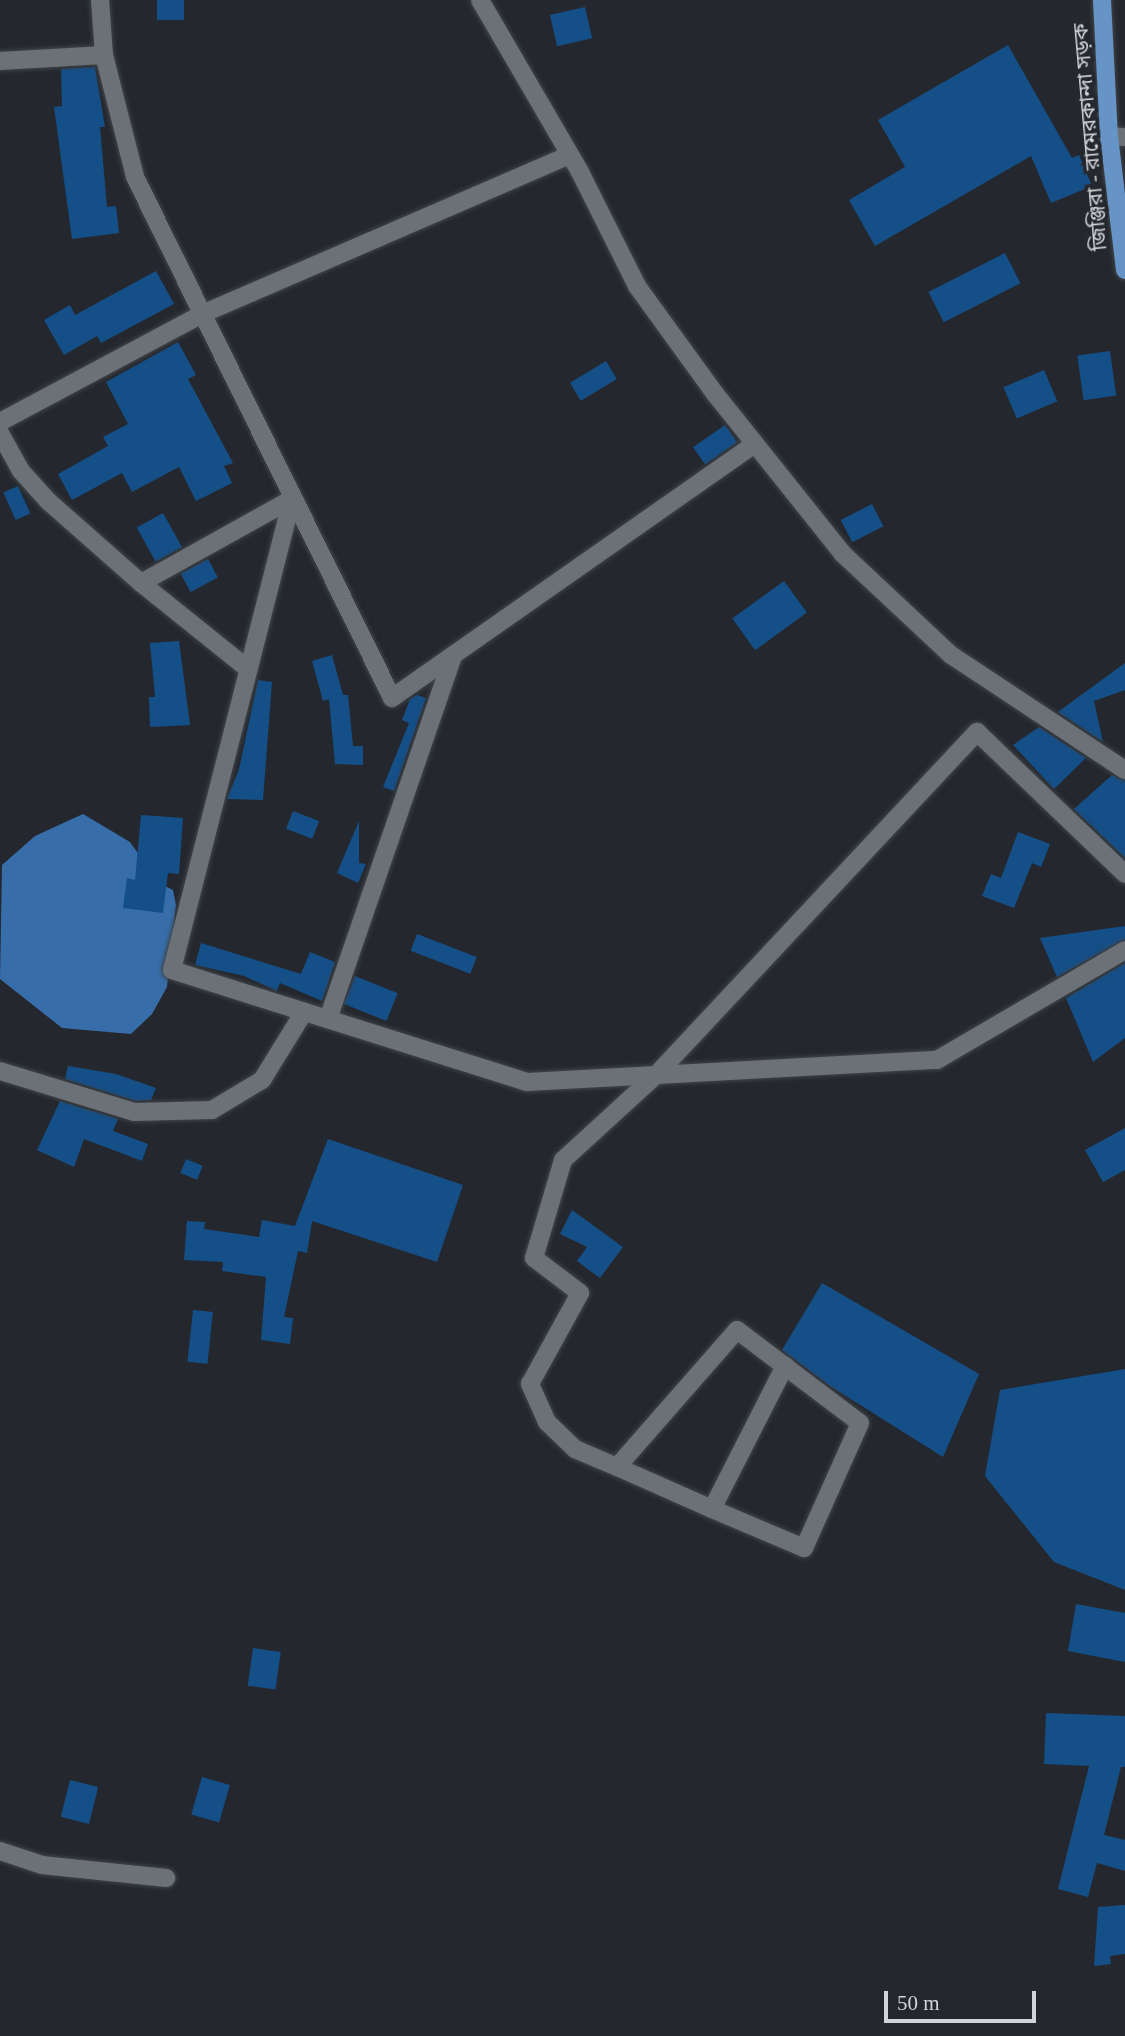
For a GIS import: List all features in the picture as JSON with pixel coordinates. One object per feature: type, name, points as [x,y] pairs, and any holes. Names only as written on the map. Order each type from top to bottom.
[{"type":"main road","name":"জিঞ্জিরা - রামেরকান্দা সড়ক","points":[[1102,0],[1117,137],[1125,270]]},
{"type":"street","points":[[100,0],[104,55],[135,177],[200,315],[392,698],[755,444]]},
{"type":"street","points":[[480,0],[569,155],[637,286],[755,444],[843,554],[951,655],[1125,771]]},
{"type":"street","points":[[0,61],[104,55]]},
{"type":"street","points":[[0,422],[200,315],[569,155]]},
{"type":"street","points":[[0,433],[21,471],[48,501],[141,583],[248,669]]},
{"type":"street","points":[[141,583],[292,499]]},
{"type":"street","points":[[292,499],[172,970],[527,1082],[937,1060],[1125,950]]},
{"type":"street","points":[[328,1019],[453,655]]},
{"type":"street","points":[[617,1467],[737,1330],[860,1423],[804,1548],[575,1449],[547,1422],[530,1384],[580,1293],[534,1258],[563,1160],[656,1075],[977,732],[1125,874]]},
{"type":"street","points":[[0,1070],[134,1112],[212,1110],[262,1080],[304,1012]]},
{"type":"street","points":[[712,1509],[785,1366]]},
{"type":"street","points":[[0,1851],[41,1865],[166,1878]]},
{"type":"water","points":[[83,814],[130,842],[159,883],[173,890],[176,905],[167,987],[152,1014],[131,1034],[62,1028],[0,979],[2,865],[35,836]]},
{"type":"building","points":[[157,0],[184,0],[184,20],[157,20]]},
{"type":"building","points":[[585,7],[592,38],[557,46],[550,15]]},
{"type":"building","points":[[1008,45],[1072,158],[1079,155],[1092,186],[1051,203],[1031,156],[875,246],[849,200],[905,167],[878,120]]},
{"type":"building","points":[[95,67],[105,127],[100,127],[107,207],[116,206],[119,233],[72,239],[54,107],[62,106],[61,69]]},
{"type":"building","points":[[1005,253],[1020,283],[944,322],[928,292]]},
{"type":"building","points":[[156,271],[174,304],[101,343],[97,336],[64,355],[44,320],[70,305],[75,315]]},
{"type":"building","points":[[178,342],[196,375],[188,379],[233,463],[224,466],[232,483],[196,501],[179,467],[132,492],[122,473],[72,500],[58,474],[108,446],[103,437],[128,424],[106,382]]},
{"type":"building","points":[[1110,351],[1116,396],[1084,400],[1077,356]]},
{"type":"building","points":[[606,361],[617,379],[581,401],[570,383]]},
{"type":"building","points":[[1044,370],[1057,401],[1017,418],[1003,387]]},
{"type":"building","points":[[725,425],[737,442],[705,465],[693,447]]},
{"type":"building","points":[[18,486],[30,513],[16,520],[3,493]]},
{"type":"building","points":[[872,504],[883,526],[852,542],[841,520]]},
{"type":"building","points":[[163,513],[182,547],[156,562],[137,528]]},
{"type":"building","points":[[208,559],[218,578],[190,592],[181,574]]},
{"type":"building","points":[[784,581],[807,613],[755,650],[732,619]]},
{"type":"building","points":[[179,641],[190,725],[150,727],[149,697],[155,697],[150,643]]},
{"type":"building","points":[[332,655],[343,695],[348,695],[353,746],[363,746],[363,765],[335,764],[329,699],[323,701],[312,661]]},
{"type":"building","points":[[1125,663],[1125,690],[1094,701],[1103,742],[1058,712]]},
{"type":"building","points":[[258,680],[272,682],[263,800],[227,799],[239,769]]},
{"type":"building","points":[[417,695],[426,698],[394,791],[383,787],[409,723],[402,720],[410,699]]},
{"type":"building","points":[[1039,727],[1086,758],[1054,789],[1013,745]]},
{"type":"building","points":[[1112,775],[1125,781],[1125,858],[1074,809]]},
{"type":"building","points":[[293,811],[319,821],[312,839],[286,829]]},
{"type":"building","points":[[141,815],[183,818],[179,874],[168,873],[163,913],[123,908],[127,878],[135,880]]},
{"type":"building","points":[[359,821],[359,863],[366,864],[358,883],[337,873]]},
{"type":"building","points":[[1018,832],[1050,844],[1041,867],[1032,863],[1014,908],[982,896],[991,874],[1001,878]]},
{"type":"building","points":[[1125,926],[1125,939],[1057,977],[1040,938]]},
{"type":"building","points":[[417,934],[477,957],[470,974],[411,951]]},
{"type":"building","points":[[201,943],[301,974],[310,952],[335,962],[322,1001],[280,983],[277,991],[244,976],[195,965]]},
{"type":"building","points":[[1125,963],[1125,1038],[1093,1062],[1066,998]]},
{"type":"building","points":[[355,976],[398,993],[386,1021],[344,1004]]},
{"type":"building","points":[[68,1066],[116,1074],[156,1088],[151,1100],[136,1101],[65,1079]]},
{"type":"building","points":[[60,1101],[118,1119],[113,1131],[148,1144],[142,1161],[84,1139],[74,1167],[37,1150]]},
{"type":"building","points":[[1125,1128],[1125,1170],[1103,1182],[1085,1150]]},
{"type":"building","points":[[328,1139],[463,1185],[437,1262],[312,1221],[307,1253],[298,1251],[284,1317],[293,1318],[290,1344],[261,1340],[266,1277],[222,1271],[223,1262],[184,1260],[187,1221],[205,1222],[204,1229],[259,1237],[262,1220],[295,1226]]},
{"type":"building","points":[[186,1159],[203,1166],[197,1180],[180,1173]]},
{"type":"building","points":[[572,1210],[623,1247],[600,1278],[577,1261],[587,1247],[560,1234]]},
{"type":"building","points":[[822,1283],[979,1374],[943,1457],[830,1386],[782,1350]]},
{"type":"building","points":[[193,1310],[213,1312],[207,1364],[188,1362]]},
{"type":"building","points":[[1125,1369],[1125,1590],[1054,1562],[985,1476],[1000,1390]]},
{"type":"building","points":[[1076,1604],[1125,1613],[1125,1662],[1068,1651]]},
{"type":"building","points":[[253,1648],[281,1652],[275,1690],[248,1686]]},
{"type":"building","points":[[1046,1713],[1125,1716],[1125,1767],[1121,1767],[1104,1835],[1125,1840],[1125,1871],[1097,1863],[1088,1897],[1058,1889],[1089,1766],[1044,1764]]},
{"type":"building","points":[[202,1777],[230,1785],[219,1822],[191,1814]]},
{"type":"building","points":[[70,1780],[98,1787],[89,1824],[61,1817]]},
{"type":"building","points":[[1125,1905],[1125,1954],[1110,1956],[1111,1964],[1094,1966],[1098,1907]]}]
